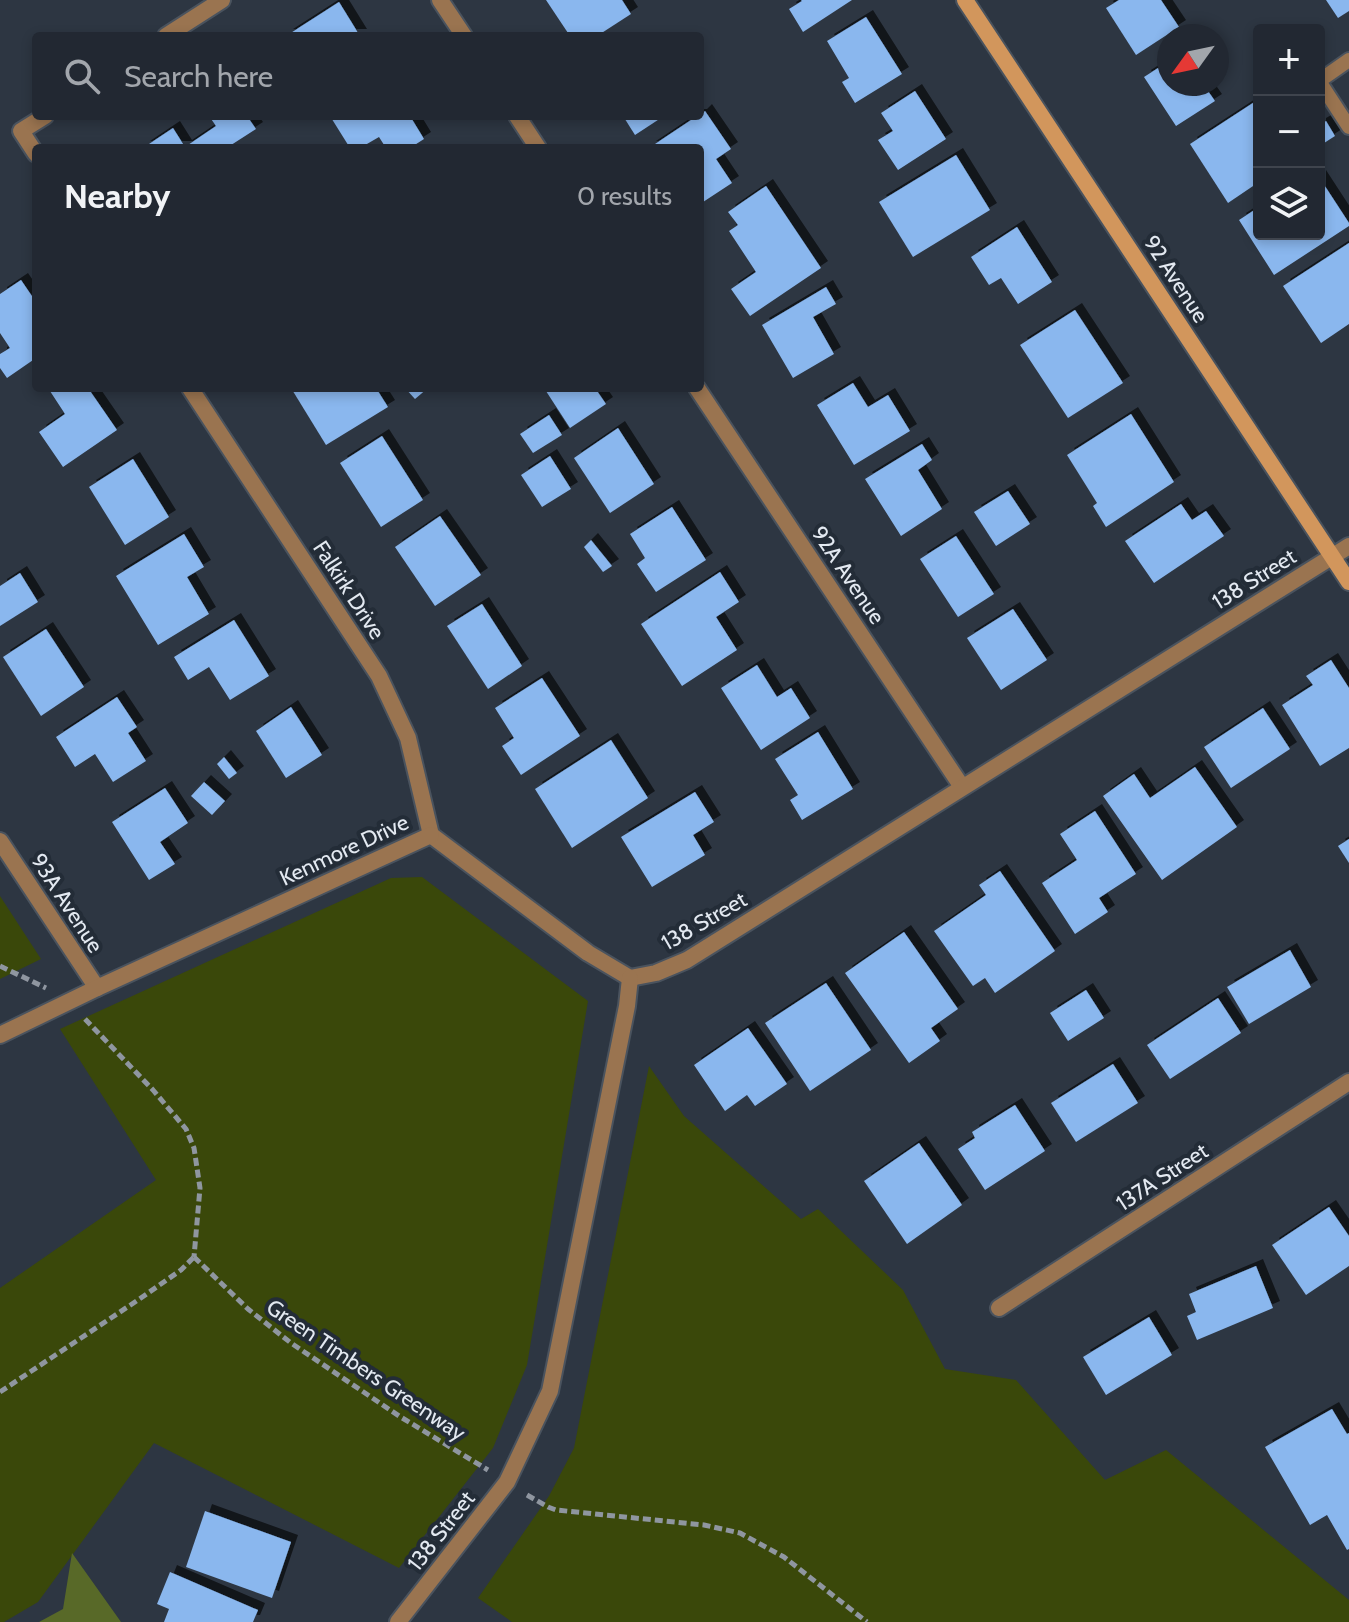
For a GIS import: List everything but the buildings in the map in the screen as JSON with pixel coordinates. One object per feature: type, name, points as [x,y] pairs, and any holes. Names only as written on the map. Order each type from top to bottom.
[{"type":"main road","name":"92 Avenue","points":[[965,0],[1349,582]]},
{"type":"street","points":[[172,32],[222,0]]},
{"type":"street","points":[[440,0],[461,32]]},
{"type":"street","points":[[32,148],[21,131],[39,120]]},
{"type":"street","points":[[520,120],[535,144]]},
{"type":"street","name":"Falkirk Drive","points":[[193,392],[379,676],[408,738],[431,835]]},
{"type":"street","name":"92A Avenue","points":[[700,392],[962,787]]},
{"type":"street","name":"138 Street","points":[[398,1622],[507,1482],[550,1391],[630,978],[656,973],[687,960],[1349,546]]},
{"type":"street","name":"Kenmore Drive","points":[[0,1035],[431,835],[588,953],[630,978]]},
{"type":"street","name":"93A Avenue","points":[[0,841],[97,988]]},
{"type":"street","name":"137A Street","points":[[999,1308],[1349,1082]]},
{"type":"lane","points":[[1349,60],[1319,81],[1349,127]]},
{"type":"path","points":[[0,966],[48,988]]},
{"type":"path","points":[[0,1392],[138,1300],[194,1257],[200,1188],[194,1148],[186,1129],[80,1015]]},
{"type":"path","name":"Green Timbers Greenway","points":[[194,1257],[248,1309],[291,1343],[399,1416],[489,1471]]},
{"type":"path","points":[[527,1495],[548,1507],[566,1512],[704,1525],[740,1533],[784,1557],[867,1622]]},
{"type":"green space","points":[[422,877],[588,1001],[527,1365],[493,1448],[399,1568],[154,1443],[38,1602],[0,1622],[0,1288],[156,1180],[60,1029],[391,878]]},
{"type":"green space","points":[[0,896],[41,959],[0,979]]},
{"type":"green space","points":[[649,1066],[684,1116],[801,1219],[818,1209],[903,1290],[945,1369],[1016,1380],[1105,1480],[1166,1450],[1349,1600],[1349,1622],[512,1622],[478,1598],[549,1496],[574,1448]]},
{"type":"green space","points":[[72,1553],[121,1622],[39,1622],[63,1609]]}]
